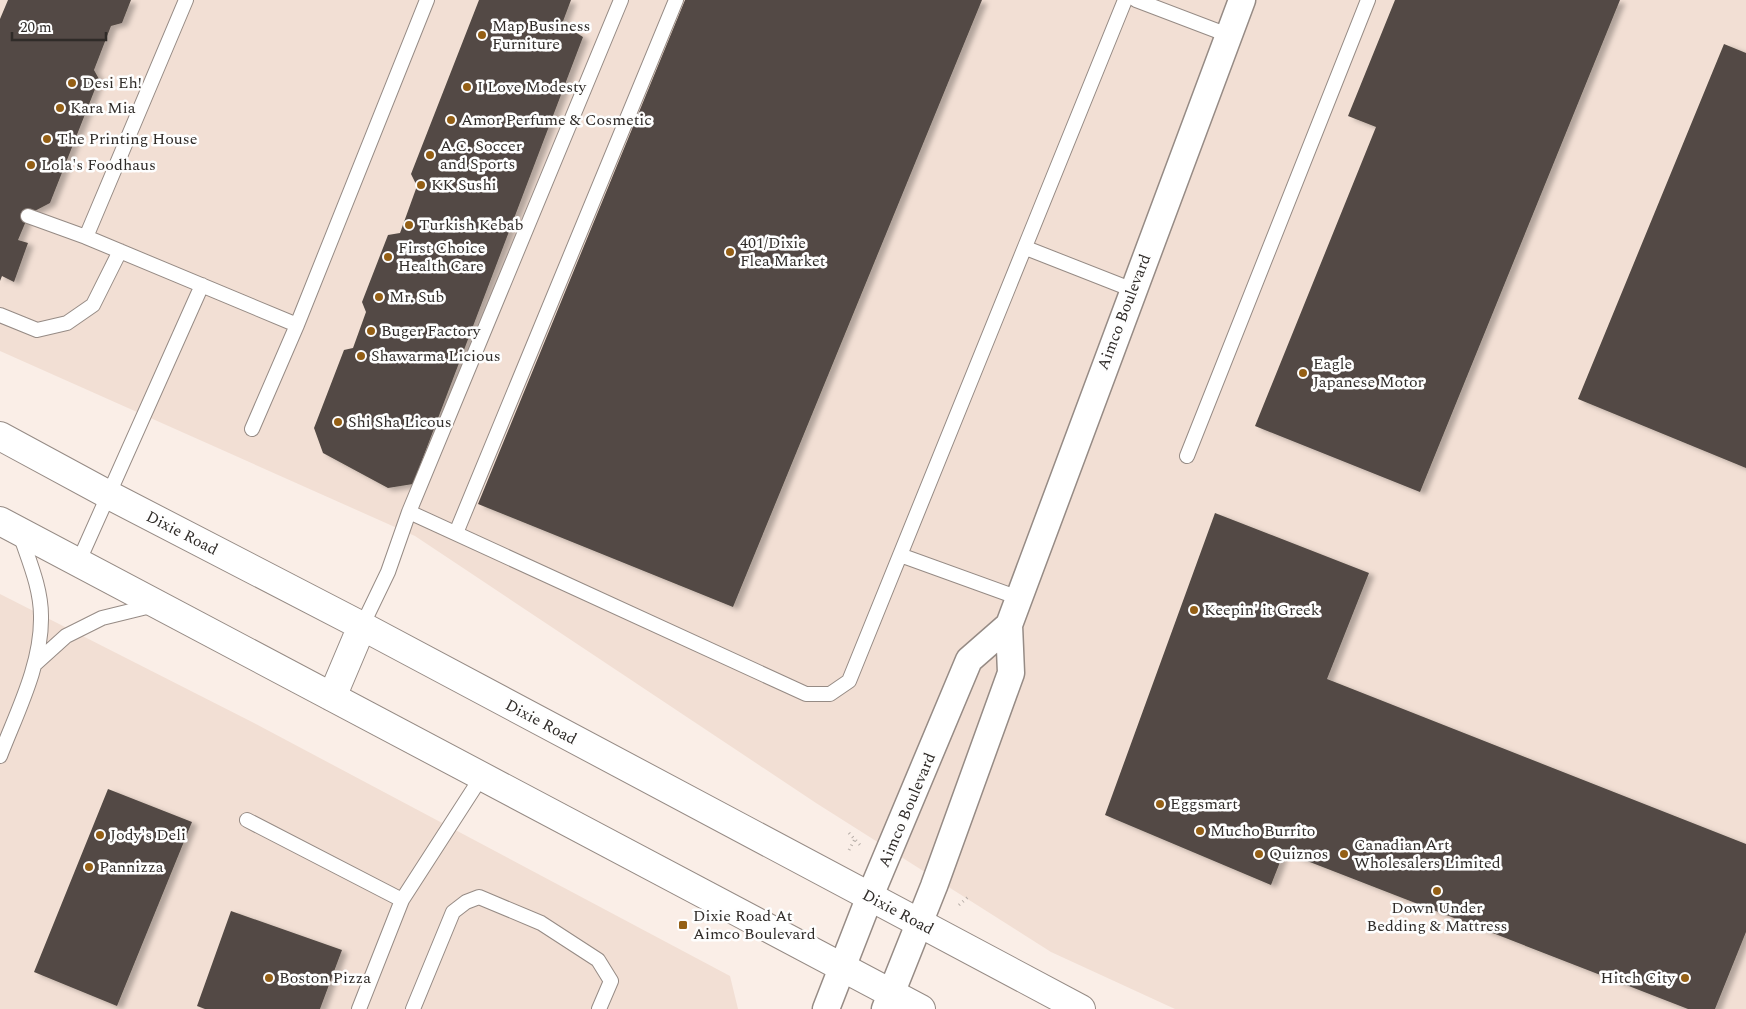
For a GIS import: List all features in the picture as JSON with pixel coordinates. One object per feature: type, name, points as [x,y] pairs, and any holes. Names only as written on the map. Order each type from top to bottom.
[{"type":"main road","name":"Dixie Road","points":[[0,436],[109,496],[362,626],[1081,1009]]},
{"type":"main road","points":[[10,526],[841,968],[888,1002],[921,1009]]},
{"type":"main road","points":[[332,697],[362,626]]},
{"type":"street","name":"Aimco Boulevard","points":[[888,1002],[1011,673],[1009,625],[1242,0]]},
{"type":"street","name":"Aimco Boulevard","points":[[826,1009],[870,896],[969,660],[1009,625]]},
{"type":"lane","points":[[86,237],[186,0]]},
{"type":"lane","points":[[252,429],[297,325],[427,0]]},
{"type":"lane","points":[[362,626],[388,572],[409,512],[621,0]]},
{"type":"lane","points":[[456,533],[676,0]]},
{"type":"lane","points":[[409,512],[806,694],[830,694],[849,681],[1126,0]]},
{"type":"lane","points":[[1136,0],[1228,35]]},
{"type":"lane","points":[[1187,456],[1368,0]]},
{"type":"lane","points":[[28,216],[86,237],[297,325]]},
{"type":"lane","points":[[1026,248],[1133,290]]},
{"type":"lane","points":[[0,315],[37,330],[67,323],[93,304],[120,251]]},
{"type":"lane","points":[[78,563],[202,285]]},
{"type":"lane","points":[[0,756],[35,664],[42,616],[37,584],[10,526]]},
{"type":"lane","points":[[900,555],[1019,598]]},
{"type":"lane","points":[[35,664],[66,636],[102,618],[159,604]]},
{"type":"lane","points":[[359,1009],[402,900],[482,776]]},
{"type":"lane","points":[[247,820],[402,900]]},
{"type":"lane","points":[[413,1009],[453,912],[466,902],[479,897],[540,923],[598,960],[611,981],[599,1009]]},
{"type":"path","points":[[849,833],[862,847]]},
{"type":"path","points":[[848,850],[855,839]]},
{"type":"path","points":[[956,908],[968,897]]},
{"type":"shaded area","points":[[0,0],[1746,0],[1746,1009],[1175,1009],[1051,952],[816,803],[415,536],[0,351]]},
{"type":"shaded area","points":[[0,594],[254,723],[730,976],[738,1009],[0,1009]]},
{"type":"building","points":[[8,0],[131,0],[122,23],[111,26],[94,70],[99,79],[50,203],[29,214],[18,240],[28,243],[14,282],[2,276],[0,281],[0,19]]},
{"type":"building","points":[[479,0],[571,0],[562,24],[583,37],[413,484],[388,488],[323,453],[314,428],[344,350],[353,348],[366,312],[362,302],[388,235],[400,233],[417,186],[411,174]]},
{"type":"building","name":"401/Dixie Flea Market","points":[[685,0],[982,0],[733,607],[478,504]]},
{"type":"building","points":[[1395,0],[1620,0],[1420,492],[1255,426],[1376,127],[1348,116]]},
{"type":"building","points":[[1724,44],[1746,53],[1746,468],[1578,399]]},
{"type":"building","points":[[1215,513],[1369,573],[1327,679],[1746,844],[1746,932],[1715,1009],[1688,1009],[1284,852],[1271,885],[1105,815]]},
{"type":"building","points":[[108,789],[192,822],[117,1006],[34,972]]},
{"type":"building","name":"Boston Pizza","points":[[231,911],[342,950],[320,1009],[205,1009],[197,1006]]},
{"type":"place","name":"Map Business Furniture","points":[[482,35]]},
{"type":"place","name":"Desi Eh!","points":[[72,83]]},
{"type":"place","name":"I Love Modesty","points":[[467,87]]},
{"type":"place","name":"Kara Mia","points":[[60,108]]},
{"type":"place","name":"Amor Perfume & Cosmetic","points":[[451,120]]},
{"type":"place","name":"The Printing House","points":[[47,139]]},
{"type":"place","name":"A.C. Soccer and Sports","points":[[430,155]]},
{"type":"place","name":"Lola's Foodhaus","points":[[31,165]]},
{"type":"place","name":"KK Sushi","points":[[421,185]]},
{"type":"place","name":"Turkish Kebab","points":[[409,225]]},
{"type":"place","name":"401/Dixie Flea Market","points":[[730,252]]},
{"type":"place","name":"First Choice Health Care","points":[[388,257]]},
{"type":"place","name":"Mr. Sub","points":[[379,297]]},
{"type":"place","name":"Buger Factory","points":[[371,331]]},
{"type":"place","name":"Shawarma Licious","points":[[361,356]]},
{"type":"place","name":"Eagle Japanese Motor","points":[[1303,373]]},
{"type":"place","name":"Shi Sha Licous","points":[[338,422]]},
{"type":"place","name":"Keepin' it Greek","points":[[1194,610]]},
{"type":"place","name":"Eggsmart","points":[[1160,804]]},
{"type":"place","name":"Mucho Burrito","points":[[1200,831]]},
{"type":"place","name":"Jody's Deli","points":[[100,835]]},
{"type":"place","name":"Quiznos","points":[[1259,854]]},
{"type":"place","name":"Canadian Art Wholesalers Limited","points":[[1344,854]]},
{"type":"place","name":"Pannizza","points":[[89,867]]},
{"type":"place","name":"Down Under Bedding & Mattress","points":[[1437,891]]},
{"type":"place","name":"Dixie Road At Aimco Boulevard","points":[[683,925]]},
{"type":"place","name":"Boston Pizza","points":[[269,978]]},
{"type":"place","name":"Hitch City","points":[[1685,978]]}]
